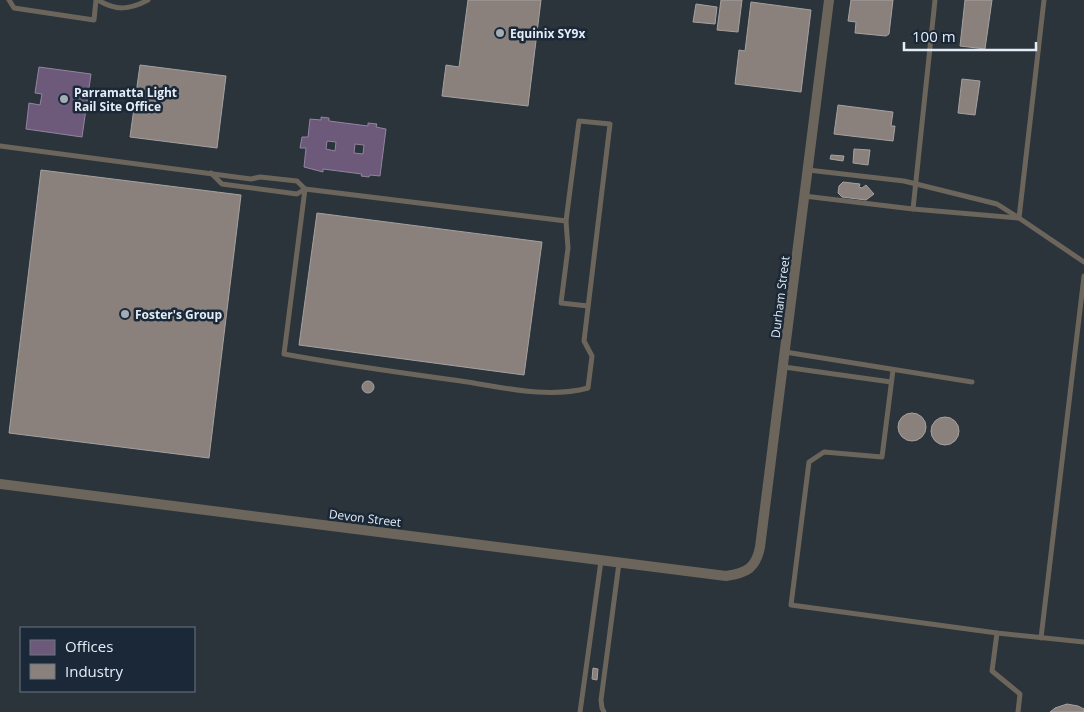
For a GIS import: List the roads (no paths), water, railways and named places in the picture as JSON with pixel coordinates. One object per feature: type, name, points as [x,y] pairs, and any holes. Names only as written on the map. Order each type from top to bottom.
[{"type":"street","name":"Durham Street","points":[[726,576],[750,569],[757,559],[784,367],[829,0]]},
{"type":"street","name":"Devon Street","points":[[0,484],[726,576]]},
{"type":"lane","points":[[9,0],[14,8],[94,20],[97,0],[110,8],[127,8],[148,0]]},
{"type":"lane","points":[[914,209],[935,0]]},
{"type":"lane","points":[[1019,218],[1044,0]]},
{"type":"lane","points":[[305,189],[284,354],[340,364],[530,391],[573,392],[588,388],[592,356],[584,341],[610,124],[579,121],[566,221],[568,248],[561,303],[588,306]]},
{"type":"lane","points":[[0,146],[251,179],[260,177],[297,181],[305,189],[566,221]]},
{"type":"lane","points":[[808,170],[904,181],[997,204],[1084,262]]},
{"type":"lane","points":[[211,173],[222,184],[297,194],[305,189]]},
{"type":"lane","points":[[804,196],[914,209],[1019,218]]},
{"type":"lane","points":[[1041,638],[1084,276]]},
{"type":"lane","points":[[785,352],[972,382]]},
{"type":"lane","points":[[784,367],[891,382]]},
{"type":"lane","points":[[893,370],[882,457],[824,452],[809,462],[791,605],[1084,642]]},
{"type":"lane","points":[[580,712],[601,561]]},
{"type":"lane","points":[[604,712],[601,700],[619,563]]},
{"type":"lane","points":[[997,632],[992,671],[1020,694],[1018,712]]},
{"type":"place","name":"Equinix SY9x","points":[[500,33]]},
{"type":"place","name":"Parramatta Light Rail Site Office","points":[[64,99]]},
{"type":"place","name":"Foster's Group","points":[[125,314]]}]
